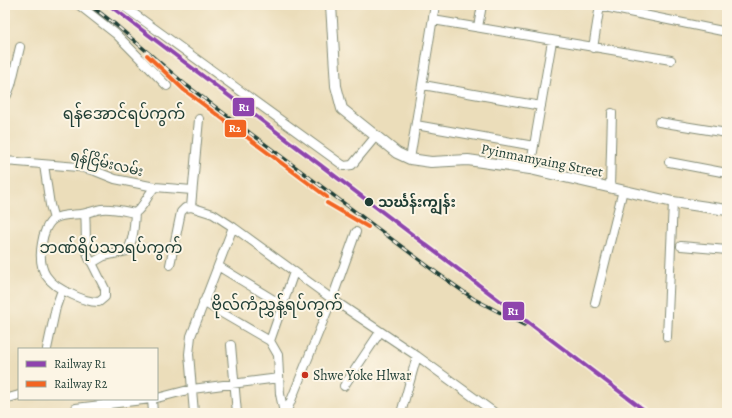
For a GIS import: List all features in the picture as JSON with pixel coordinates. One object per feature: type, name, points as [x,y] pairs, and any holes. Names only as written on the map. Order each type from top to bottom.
[{"type":"street","points":[[79,5],[116,34],[167,86]]},
{"type":"street","points":[[122,5],[344,166],[352,165],[376,136]]},
{"type":"street","name":"Pyinmamyaing Street","points":[[331,5],[336,86],[342,109],[397,153],[410,159],[431,162],[468,160],[530,169],[673,202],[727,210]]},
{"type":"street","points":[[410,159],[435,5]]},
{"type":"street","points":[[478,27],[482,5]]},
{"type":"street","points":[[593,48],[600,5],[727,32]]},
{"type":"street","points":[[433,20],[671,60]]},
{"type":"street","points":[[530,169],[552,41]]},
{"type":"street","points":[[5,95],[7,95],[11,85],[20,47]]},
{"type":"street","points":[[423,85],[541,106]]},
{"type":"street","points":[[610,187],[612,113]]},
{"type":"street","points":[[191,207],[199,119]]},
{"type":"street","points":[[659,122],[727,133]]},
{"type":"street","points":[[416,125],[534,146]]},
{"type":"street","name":"ရန်ငြိမ်းလမ်း","points":[[5,161],[78,167],[95,171],[115,180],[155,187],[192,190]]},
{"type":"street","points":[[669,162],[727,173]]},
{"type":"street","points":[[44,165],[50,205],[54,219]]},
{"type":"street","points":[[92,263],[104,256],[127,251],[130,246],[133,232],[135,213],[147,200],[151,191],[155,187]]},
{"type":"street","points":[[595,303],[623,190]]},
{"type":"street","points":[[667,337],[673,202]]},
{"type":"street","points":[[170,265],[182,212],[185,208],[191,207],[213,214],[332,299],[417,356],[495,413]]},
{"type":"street","points":[[85,214],[87,250],[90,261],[105,289],[105,297],[99,302],[88,302],[62,290],[46,278],[41,266],[40,254],[47,226],[54,219],[64,215],[85,214],[102,209],[116,209],[135,213]]},
{"type":"street","points":[[194,413],[189,354],[191,336],[233,227]]},
{"type":"street","points":[[285,413],[332,299],[356,232]]},
{"type":"street","points":[[681,246],[727,250]]},
{"type":"street","points":[[218,266],[282,305]]},
{"type":"street","points":[[270,341],[294,272]]},
{"type":"street","points":[[47,348],[56,307],[62,290]]},
{"type":"street","points":[[203,302],[270,341],[278,355],[280,394],[285,413]]},
{"type":"street","points":[[344,386],[380,332]]},
{"type":"street","points":[[231,346],[237,413]]},
{"type":"street","points":[[401,413],[417,356]]},
{"type":"street","points":[[158,398],[192,389],[279,378]]},
{"type":"street","points":[[5,398],[18,395]]},
{"type":"street","points":[[76,408],[107,406],[145,400]]},
{"type":"street","points":[[151,400],[153,413]]},
{"type":"railway","points":[[90,5],[116,25],[186,85],[437,273],[474,299],[524,325]]},
{"type":"railway","points":[[327,203],[368,227]]},
{"type":"rail line","name":"R1","points":[[109,5],[648,413]]},
{"type":"rail line","name":"R2","points":[[147,55],[184,90],[327,197]]},
{"type":"rail line","name":"R2","points":[[327,203],[368,227]]},
{"type":"place","name":"သင်္ဃန်းကျွန်း","points":[[369,202]]},
{"type":"place","name":"Shwe Yoke Hlwar","points":[[305,375]]},
{"type":"district","name":"ရန်အောင်ရပ်ကွက်","points":[[124,113]]},
{"type":"district","name":"ဘဏ်ရိပ်သာရပ်ကွက်","points":[[111,247]]},
{"type":"district","name":"ဗိုလ်ကံညွှန့်ရပ်ကွက်","points":[[277,304]]}]
